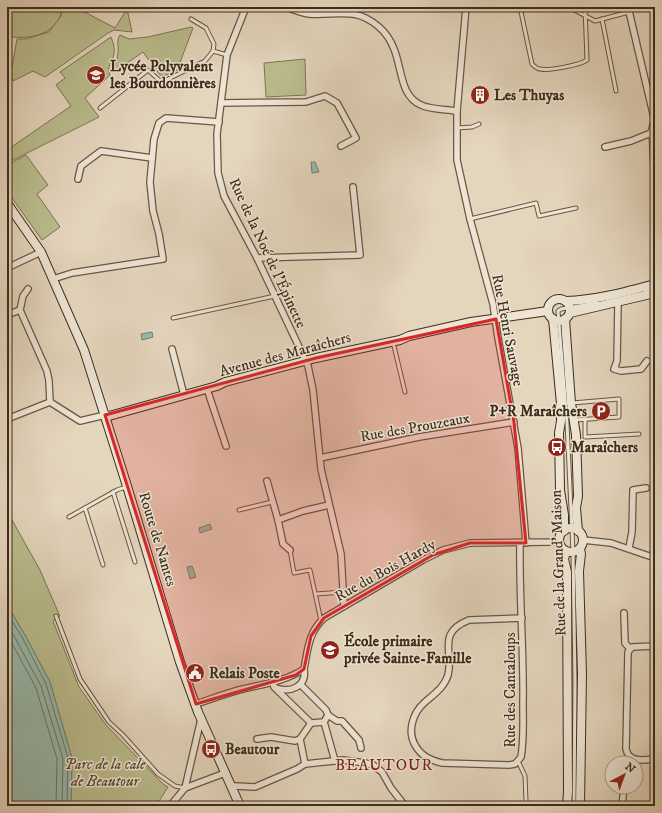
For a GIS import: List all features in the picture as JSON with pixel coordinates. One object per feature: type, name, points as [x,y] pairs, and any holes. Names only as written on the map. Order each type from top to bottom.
[{"type":"main road","name":"Route de Nantes","points":[[7,203],[41,252],[84,350],[180,662],[201,719],[240,806]]},
{"type":"main road","points":[[564,313],[594,299],[655,284]]},
{"type":"main road","points":[[564,313],[559,299],[550,304],[548,311],[564,313],[618,303],[655,293]]},
{"type":"main road","name":"Avenue des Maraîchers","points":[[105,416],[207,389],[225,382],[305,360],[393,342],[416,334],[471,322],[548,311]]},
{"type":"main road","name":"Rue de la Grand' Maison","points":[[564,313],[571,403],[576,435],[578,496],[571,530]]},
{"type":"main road","name":"Rue de la Grand' Maison","points":[[564,313],[560,404],[561,421],[559,433],[560,490],[564,515],[571,530]]},
{"type":"main road","points":[[571,530],[583,537],[584,540],[573,551],[561,547],[560,541],[562,534],[571,530]]},
{"type":"main road","name":"Rue de la Grand' Maison","points":[[567,806],[569,673],[567,572],[564,556],[573,551],[581,554],[579,571],[582,674],[580,806]]},
{"type":"street","name":"Rue de la Noé de l'Épinette","points":[[246,7],[227,55],[217,149],[220,183],[224,196],[257,258],[308,366],[313,390],[320,458],[329,505],[341,554],[344,606]]},
{"type":"street","points":[[286,7],[310,14],[356,14],[372,22],[391,42],[395,50],[405,89],[409,96],[421,105],[457,111]]},
{"type":"street","name":"Rue Henri Sauvage","points":[[466,7],[457,111],[457,160],[470,219],[493,304],[514,422],[518,448],[523,543]]},
{"type":"street","points":[[605,148],[632,141],[652,132],[655,121],[628,10]]},
{"type":"street","points":[[221,103],[306,102],[325,96],[337,103],[356,138],[341,146]]},
{"type":"street","points":[[53,279],[72,273],[163,259],[150,191],[154,139],[157,127],[162,120],[169,118],[219,122]]},
{"type":"street","points":[[78,179],[81,166],[101,152],[152,158]]},
{"type":"street","points":[[257,258],[360,255],[353,187]]},
{"type":"street","points":[[7,268],[41,252]]},
{"type":"street","points":[[28,288],[23,296],[20,310],[47,371],[50,402]]},
{"type":"street","points":[[618,303],[617,361],[614,369],[641,369],[647,361]]},
{"type":"street","points":[[7,315],[20,310]]},
{"type":"street","points":[[172,349],[184,395]]},
{"type":"street","points":[[207,389],[226,446]]},
{"type":"street","points":[[50,402],[80,421],[105,416]]},
{"type":"street","points":[[7,419],[50,402]]},
{"type":"street","name":"Rue des Prouzeaux","points":[[320,458],[419,437],[514,422]]},
{"type":"street","points":[[267,481],[283,544],[290,550]]},
{"type":"street","points":[[630,548],[633,490],[646,488]]},
{"type":"street","points":[[278,520],[303,511],[329,505]]},
{"type":"street","points":[[584,540],[611,543],[630,548],[655,558]]},
{"type":"street","name":"Rue du Bois Hardy","points":[[321,621],[423,560],[443,550],[470,543],[560,541]]},
{"type":"street","name":"Rue des Cantaloups","points":[[522,618],[468,620],[455,628],[450,635],[448,643],[448,670],[445,682],[437,693],[420,708],[412,725],[412,734],[418,750],[432,761],[442,763],[509,765],[515,764],[521,757],[524,684],[522,618],[523,543]]},
{"type":"street","points":[[624,613],[625,643],[630,649]]},
{"type":"street","points":[[196,704],[243,689],[273,685],[284,690],[292,689],[300,685],[304,677],[304,669],[311,636],[321,621]]},
{"type":"street","points":[[629,755],[626,749],[627,656],[630,649],[635,646],[655,646]]},
{"type":"street","points":[[273,685],[278,680],[296,675],[304,669]]},
{"type":"street","points":[[273,685],[311,723],[324,722]]},
{"type":"street","points":[[300,685],[326,710],[328,715],[336,721],[342,721],[359,740],[361,748]]},
{"type":"street","points":[[328,715],[324,722],[335,761]]},
{"type":"street","points":[[170,806],[185,788],[201,719]]},
{"type":"street","points":[[257,739],[271,737],[295,741],[300,739],[311,723]]},
{"type":"street","points":[[300,739],[305,764]]},
{"type":"street","points":[[644,760],[655,759]]},
{"type":"street","points":[[232,787],[255,787],[297,770],[305,764],[343,760],[365,763],[378,768],[399,800],[405,806]]},
{"type":"street","points":[[185,788],[225,774]]},
{"type":"lane","points":[[520,7],[532,64],[540,69],[560,68],[587,60],[585,7]]},
{"type":"lane","points":[[569,7],[595,21],[628,10]]},
{"type":"lane","points":[[100,108],[148,70],[159,80],[164,81],[205,61],[213,51],[214,44],[206,28],[191,19]]},
{"type":"lane","points":[[602,19],[616,91]]},
{"type":"lane","points":[[213,51],[227,55]]},
{"type":"lane","points":[[457,128],[472,127],[479,124]]},
{"type":"lane","points":[[652,132],[651,138],[655,220]]},
{"type":"lane","points":[[470,219],[536,203],[539,216],[576,208]]},
{"type":"lane","points":[[564,313],[655,288]]},
{"type":"lane","points":[[173,318],[275,296]]},
{"type":"lane","points":[[393,342],[405,392]]},
{"type":"lane","points":[[571,403],[619,399],[618,417],[573,420]]},
{"type":"lane","points":[[584,419],[585,437],[639,434]]},
{"type":"lane","points":[[69,517],[113,492],[127,486]]},
{"type":"lane","points":[[113,492],[135,562]]},
{"type":"lane","points":[[239,510],[272,502]]},
{"type":"lane","points":[[85,508],[103,565]]},
{"type":"lane","name":"Rue de la Grand' Maison","points":[[571,530],[573,551],[575,683],[574,806]]},
{"type":"lane","points":[[290,550],[294,573],[310,570],[321,621]]},
{"type":"lane","points":[[316,594],[344,592]]},
{"type":"lane","points":[[56,616],[80,679],[109,722],[123,735],[158,774],[175,786],[185,788]]},
{"type":"lane","name":"Rue des Cantaloups","points":[[518,761],[525,776],[526,800]]},
{"type":"highlighted area","points":[[496,319],[514,422],[526,543],[470,543],[433,555],[324,618],[311,636],[304,669],[296,675],[196,704],[105,415],[316,358]]},
{"type":"green space","points":[[7,7],[61,7],[61,13],[60,17],[51,29],[30,37],[14,37],[7,36]]},
{"type":"green space","points":[[63,7],[75,7],[115,28],[127,9],[132,32],[114,30],[45,77],[33,71],[13,81],[11,73],[17,39],[25,39],[49,32],[61,16]]},
{"type":"green space","points":[[191,27],[193,28],[179,65],[182,68],[164,76],[160,75],[143,52],[114,72],[118,55],[118,39],[120,35],[129,39],[148,37]]},
{"type":"green space","points":[[111,37],[114,45],[114,52],[109,67],[110,75],[85,98],[99,117],[7,163],[7,153],[12,150],[10,148],[71,106],[56,85],[65,78],[60,72]]},
{"type":"green space","points":[[305,59],[306,95],[266,97],[264,63]]},
{"type":"green space","points":[[26,155],[48,185],[37,194],[60,227],[42,240],[7,191],[7,165]]},
{"type":"green space","name":"Parc de la cale de Beautour","points":[[7,511],[40,570],[60,616],[53,621],[79,687],[106,725],[163,784],[168,787],[156,806],[71,806],[72,758],[50,682],[7,605]]},
{"type":"water","points":[[311,162],[315,162],[319,172],[312,173]]},
{"type":"water","points":[[152,332],[153,337],[142,340],[141,334]]},
{"type":"water","points":[[210,524],[212,529],[200,533],[199,528]]},
{"type":"water","points":[[192,566],[196,577],[190,579],[187,567]]},
{"type":"water","points":[[7,605],[50,682],[72,758],[71,806],[7,806]]},
{"type":"place","name":"Lycée Polyvalent les Bourdonnières","points":[[96,75]]},
{"type":"place","name":"Les Thuyas","points":[[480,95]]},
{"type":"place","name":"P+R Maraîchers","points":[[601,411]]},
{"type":"place","name":"Maraîchers","points":[[557,447]]},
{"type":"place","name":"École primaire privée Sainte-Famille","points":[[330,650]]},
{"type":"place","name":"Relais Poste","points":[[195,673]]},
{"type":"place","name":"Beautour","points":[[211,749]]},
{"type":"district","name":"BEAUTOUR","points":[[384,764]]}]
